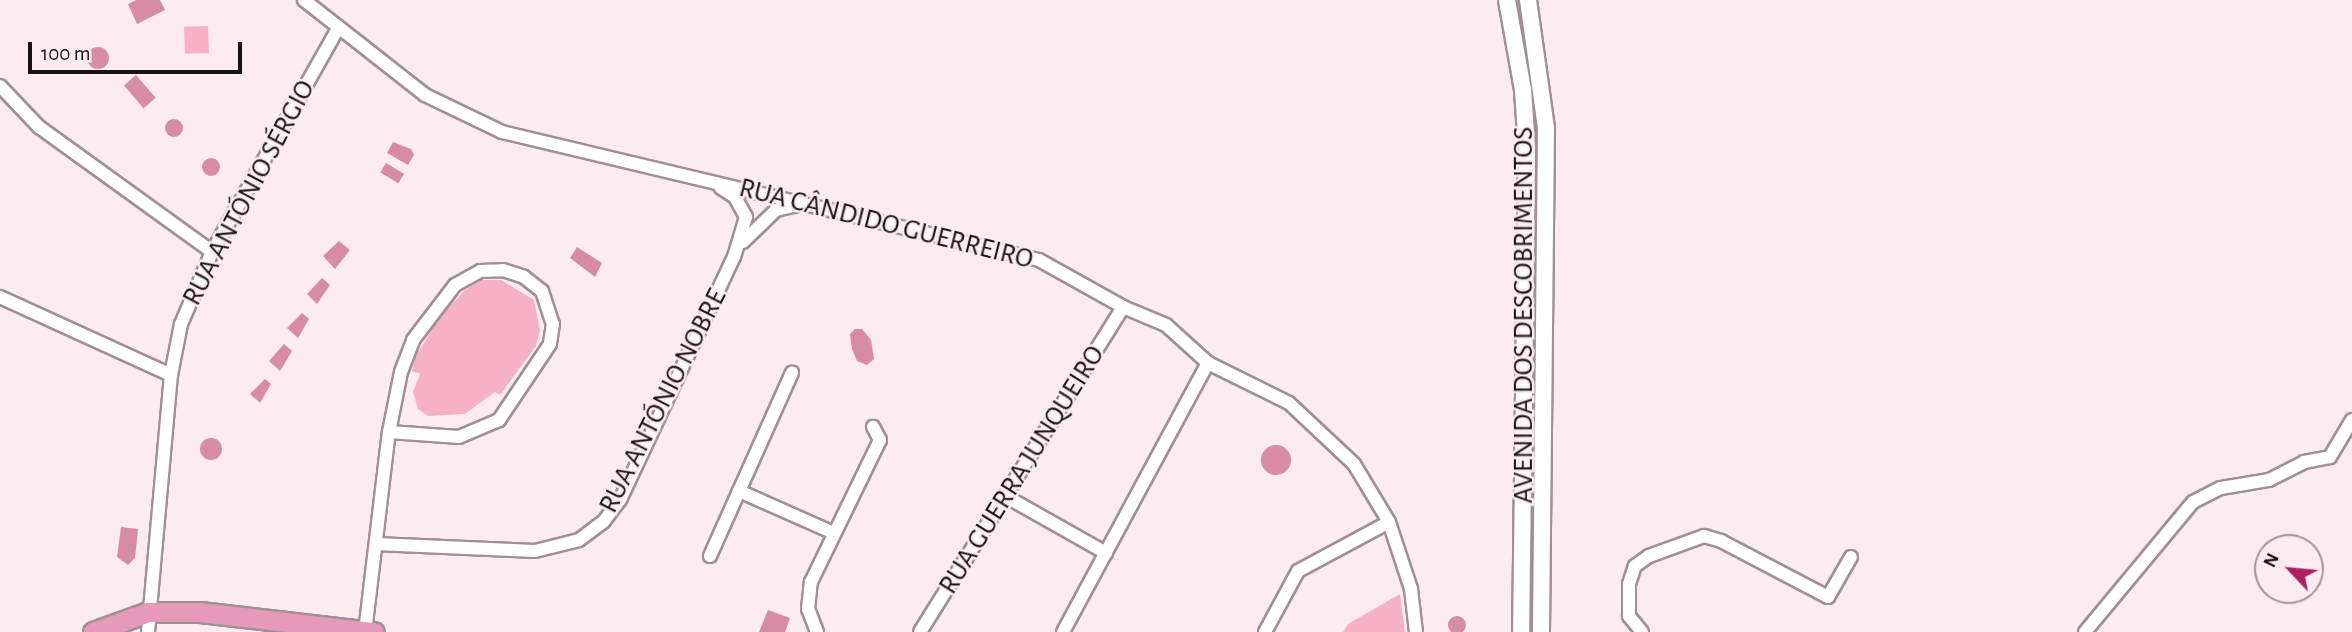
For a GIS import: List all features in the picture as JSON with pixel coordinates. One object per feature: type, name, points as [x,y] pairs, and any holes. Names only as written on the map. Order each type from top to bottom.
[{"type":"main road","points":[[93,632],[148,612],[200,612],[368,632]]},
{"type":"street","name":"RUA CÂNDIDO GUERREIRO","points":[[304,0],[337,30],[425,95],[502,132],[1038,260],[1123,307],[1166,325],[1208,363],[1266,389],[1318,425],[1354,464],[1389,522],[1411,589],[1416,632]]},
{"type":"street","name":"AVENIDA DOS DESCOBRIMENTOS","points":[[1507,0],[1524,90],[1527,148],[1521,632]]},
{"type":"street","name":"AVENIDA DOS DESCOBRIMENTOS","points":[[1528,0],[1546,128],[1541,632]]},
{"type":"street","name":"RUA ANTÓNIO SÉRGIO","points":[[148,632],[171,374],[181,324],[212,252],[337,30]]},
{"type":"street","points":[[0,86],[39,127],[212,252]]},
{"type":"street","name":"RUA ANTÓNIO NOBRE","points":[[709,181],[736,197],[743,207],[746,217],[734,257]]},
{"type":"street","name":"RUA ANTÓNIO NOBRE","points":[[376,544],[535,551],[579,540],[604,521],[620,500],[734,257],[747,235],[776,209],[808,205]]},
{"type":"street","points":[[368,632],[389,432],[401,372],[413,340],[455,285],[480,271],[502,270],[524,277],[542,291],[553,324],[550,344],[499,420],[459,437],[389,432]]},
{"type":"street","points":[[0,297],[171,374]]},
{"type":"street","name":"RUA GUERRA JUNQUEIRO","points":[[920,632],[1123,307]]},
{"type":"street","points":[[1063,632],[1208,363]]},
{"type":"street","points":[[710,556],[792,373]]},
{"type":"street","points":[[2085,632],[2193,502],[2221,488],[2269,480],[2304,461],[2330,457],[2352,420]]},
{"type":"street","points":[[817,632],[807,598],[834,533],[880,440],[873,427]]},
{"type":"street","points":[[739,491],[834,533]]},
{"type":"street","points":[[1005,496],[1106,553]]},
{"type":"street","points":[[1265,632],[1298,571],[1389,522]]},
{"type":"street","points":[[1628,632],[1629,584],[1635,566],[1704,536],[1721,541],[1828,597],[1851,558]]},
{"type":"street","points":[[1629,616],[1642,632]]},
{"type":"shaded area","points":[[136,0],[160,0],[165,10],[137,24],[128,4]]},
{"type":"shaded area","points":[[208,26],[209,53],[185,54],[184,27]]},
{"type":"shaded area","points":[[98,47],[106,50],[109,58],[106,66],[98,69],[90,66],[87,58],[90,50]]},
{"type":"shaded area","points":[[136,75],[156,98],[144,108],[124,85]]},
{"type":"shaded area","points":[[174,119],[180,122],[183,128],[180,134],[174,137],[168,134],[165,128],[168,122]]},
{"type":"shaded area","points":[[393,142],[411,149],[414,155],[408,165],[387,153]]},
{"type":"shaded area","points":[[207,158],[215,158],[220,167],[218,174],[207,176],[202,171],[202,163]]},
{"type":"shaded area","points":[[386,163],[404,174],[398,183],[380,172]]},
{"type":"shaded area","points":[[339,241],[350,250],[335,269],[323,256]]},
{"type":"shaded area","points":[[577,247],[602,263],[595,277],[570,258]]},
{"type":"shaded area","points":[[322,278],[330,285],[317,304],[307,294]]},
{"type":"shaded area","points":[[482,280],[501,280],[534,300],[540,330],[536,346],[500,395],[495,392],[465,414],[428,416],[418,409],[413,392],[420,374],[412,371],[415,357],[442,314],[465,290]]},
{"type":"shaded area","points":[[302,313],[309,319],[298,338],[287,328]]},
{"type":"shaded area","points":[[855,329],[862,329],[871,340],[874,359],[867,365],[857,361],[852,349],[850,334]]},
{"type":"shaded area","points":[[284,344],[292,351],[280,371],[269,361]]},
{"type":"shaded area","points":[[265,379],[271,384],[260,403],[250,394]]},
{"type":"shaded area","points":[[211,438],[219,441],[222,449],[219,457],[211,460],[203,457],[200,449],[203,441]]},
{"type":"shaded area","points":[[1276,445],[1286,450],[1291,460],[1286,470],[1276,475],[1266,470],[1261,460],[1266,450]]},
{"type":"shaded area","points":[[121,527],[138,529],[135,558],[128,565],[117,557]]},
{"type":"shaded area","points":[[1400,594],[1405,632],[1343,632],[1348,624]]},
{"type":"shaded area","points":[[768,610],[790,618],[785,632],[759,632]]},
{"type":"shaded area","points":[[1457,616],[1463,619],[1466,625],[1463,631],[1457,634],[1451,631],[1448,625],[1451,619]]}]
